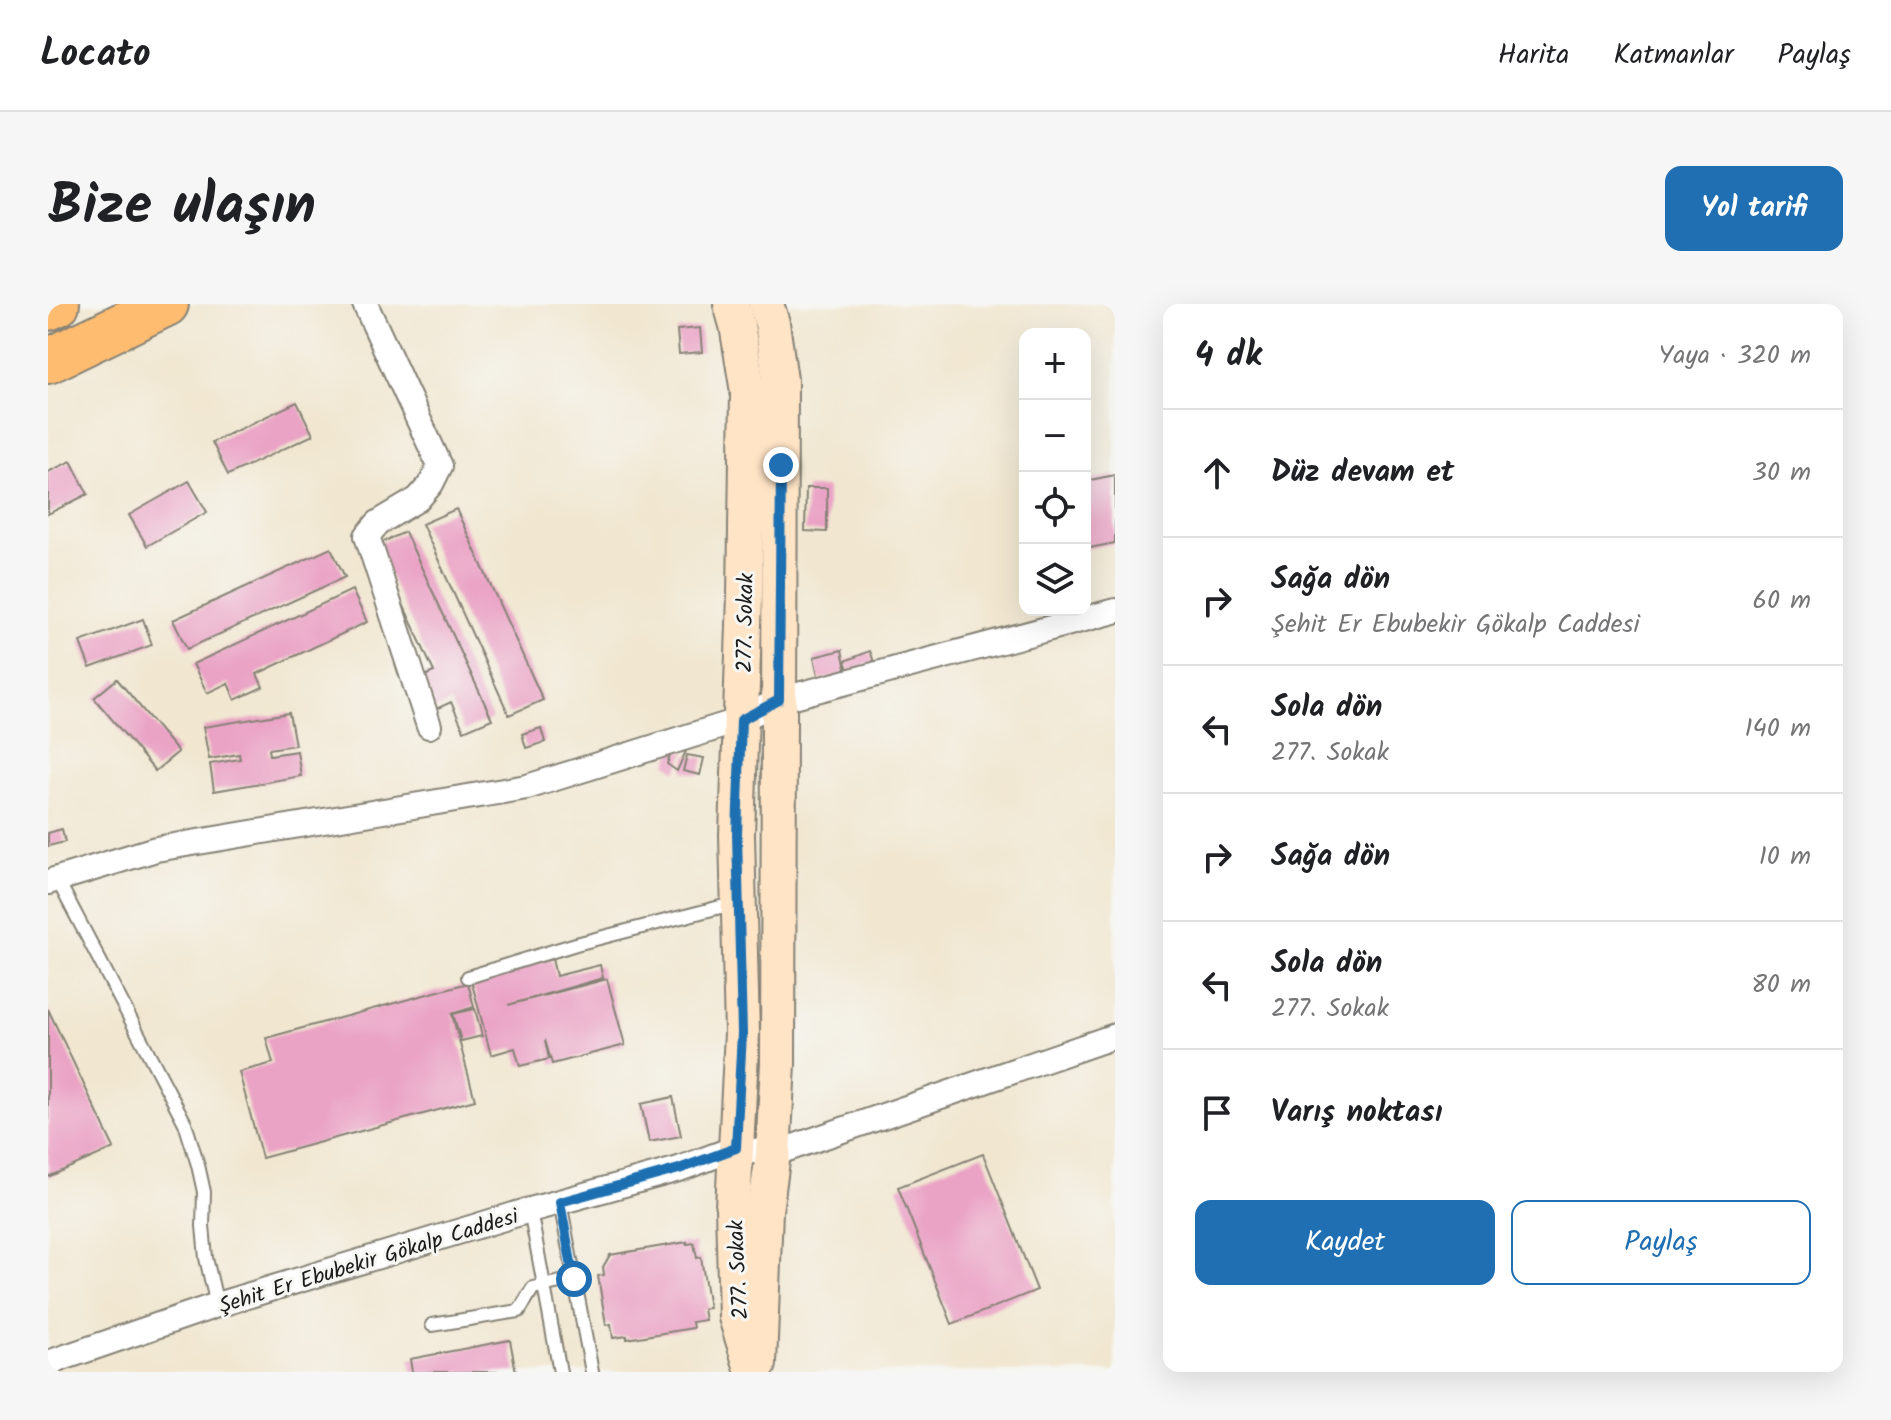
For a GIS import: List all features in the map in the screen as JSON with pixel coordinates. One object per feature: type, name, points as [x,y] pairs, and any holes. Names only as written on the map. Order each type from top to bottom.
[{"type":"highway","points":[[48,308],[57,304]]},
{"type":"highway","points":[[48,361],[166,304]]},
{"type":"street","points":[[365,304],[440,466],[431,484],[418,499],[378,523],[367,536],[429,726]]},
{"type":"street","name":"277. Sokak","points":[[731,304],[748,392],[737,835],[742,1033],[733,1207],[736,1317],[755,1372]]},
{"type":"street","name":"277. Sokak","points":[[755,1372],[778,1064],[780,380],[772,323],[766,304]]},
{"type":"street","points":[[53,881],[156,849],[527,787],[741,720],[779,700],[1115,611]]},
{"type":"street","points":[[736,1148],[773,1154],[1115,1036]]},
{"type":"street","name":"Şehit Er Ebubekir Gökalp Caddesi","points":[[48,1363],[217,1305],[530,1210],[679,1169],[736,1148]]},
{"type":"lane","points":[[53,881],[185,1123],[204,1192],[206,1258],[217,1305]]},
{"type":"lane","points":[[468,977],[576,944],[739,902]]},
{"type":"lane","points":[[560,1202],[592,1372]]},
{"type":"lane","points":[[530,1210],[560,1372]]},
{"type":"lane","points":[[432,1325],[519,1311],[533,1288],[574,1279]]},
{"type":"building","points":[[700,328],[702,352],[679,354],[677,330]]},
{"type":"building","points":[[297,402],[313,435],[228,475],[212,442]]},
{"type":"building","points":[[71,461],[88,494],[48,514],[48,472]]},
{"type":"building","points":[[1115,475],[1115,543],[1091,548],[1091,544],[1091,480]]},
{"type":"building","points":[[189,481],[207,512],[147,546],[129,515]]},
{"type":"building","points":[[806,488],[827,488],[827,532],[805,531]]},
{"type":"building","points":[[456,509],[543,700],[509,715],[422,524]]},
{"type":"building","points":[[405,532],[492,719],[464,731],[451,702],[434,710],[420,678],[434,672],[376,545]]},
{"type":"building","points":[[331,548],[345,577],[187,649],[173,620]]},
{"type":"building","points":[[352,590],[367,622],[257,674],[263,687],[235,700],[228,683],[207,693],[193,664]]},
{"type":"building","points":[[143,619],[152,645],[90,668],[80,642]]},
{"type":"building","points":[[842,650],[847,674],[819,680],[814,657]]},
{"type":"building","points":[[870,651],[874,662],[849,672],[845,661]]},
{"type":"building","points":[[117,679],[178,752],[155,771],[94,698]]},
{"type":"building","points":[[289,713],[295,745],[269,749],[270,755],[297,751],[301,776],[214,791],[210,764],[240,759],[239,754],[209,759],[203,727]]},
{"type":"building","points":[[541,728],[545,742],[526,748],[522,734]]},
{"type":"building","points":[[672,751],[686,751],[677,771],[667,764]]},
{"type":"building","points":[[687,755],[704,758],[700,775],[683,771]]},
{"type":"building","points":[[62,829],[65,842],[48,846],[48,833]]},
{"type":"building","points":[[552,959],[556,976],[600,965],[603,978],[508,1005],[607,979],[625,1045],[552,1064],[545,1040],[549,1059],[520,1066],[515,1048],[491,1055],[471,980]]},
{"type":"building","points":[[468,983],[474,1007],[452,1014],[475,1100],[262,1158],[239,1072],[273,1063],[266,1038]]},
{"type":"building","points":[[48,1009],[114,1148],[48,1177]]},
{"type":"building","points":[[475,1009],[482,1036],[461,1041],[453,1014]]},
{"type":"building","points":[[673,1097],[681,1136],[649,1142],[641,1104]]},
{"type":"building","points":[[983,1154],[1037,1290],[952,1324],[898,1187]]},
{"type":"building","points":[[694,1243],[697,1258],[701,1257],[709,1308],[703,1309],[705,1320],[692,1322],[693,1328],[627,1339],[627,1336],[613,1338],[611,1324],[606,1325],[598,1276],[604,1275],[603,1267],[610,1255]]},
{"type":"building","points":[[510,1340],[516,1372],[412,1372],[410,1359]]},
{"type":"route","points":[[574,1279],[560,1202],[679,1169],[736,1148],[742,1033],[737,835],[741,720],[779,700],[781,465]]}]
